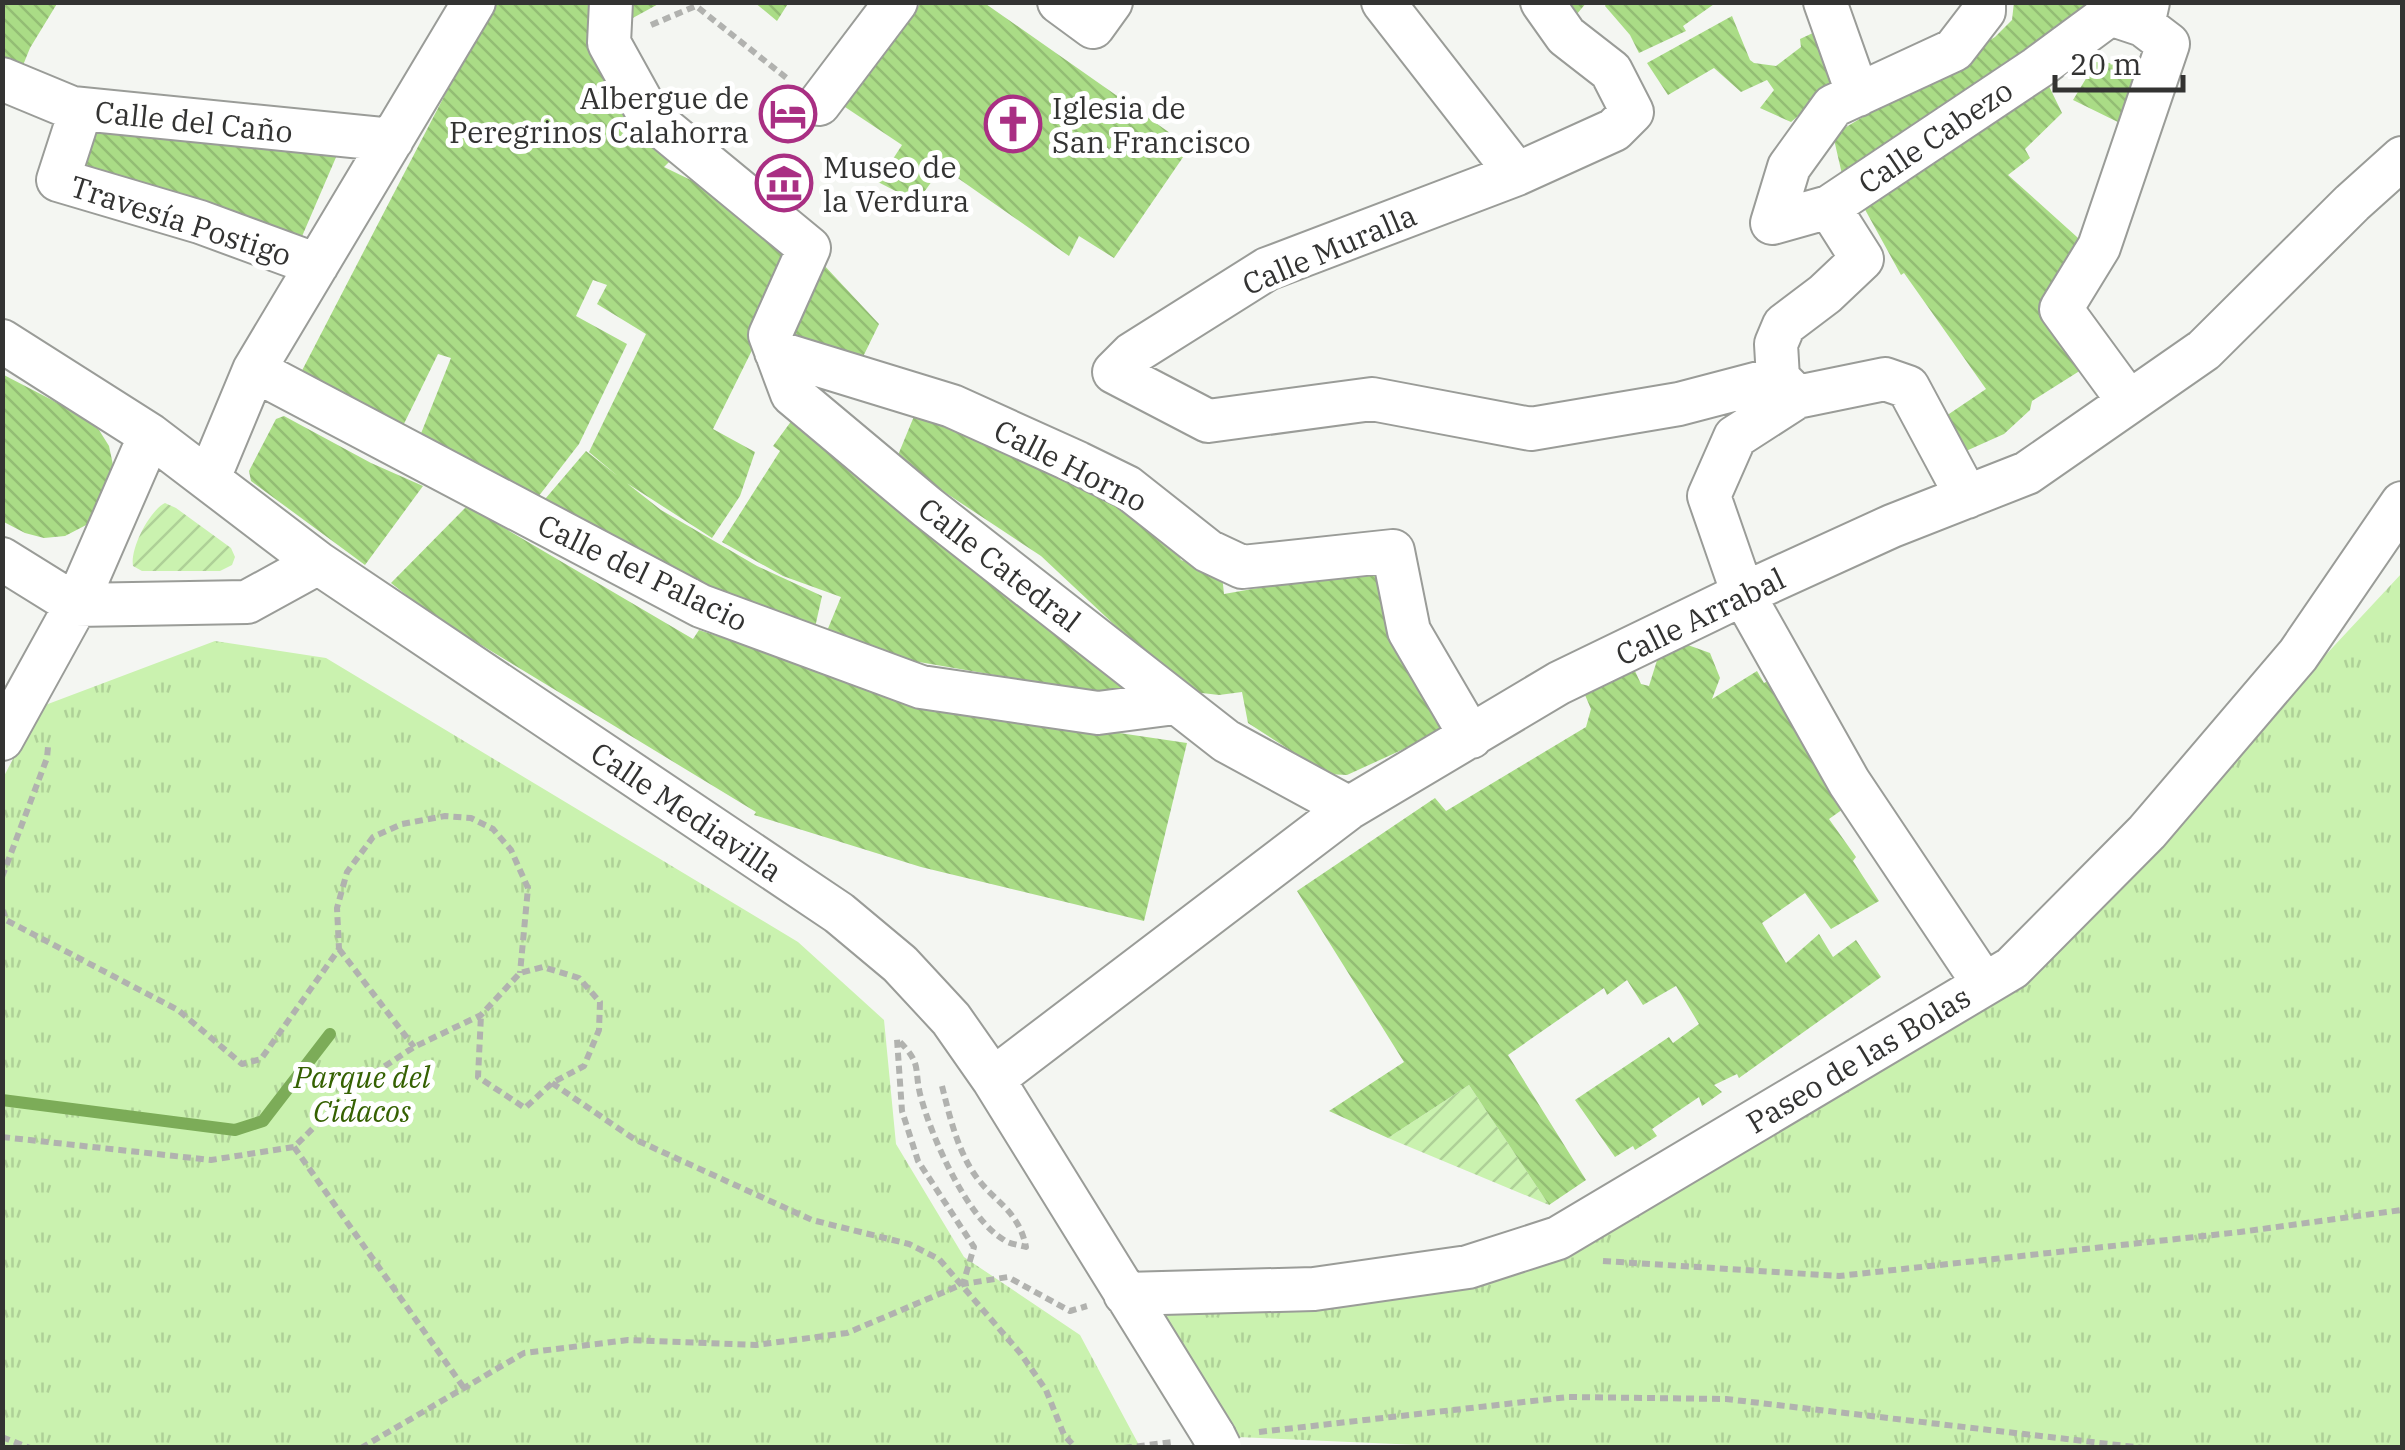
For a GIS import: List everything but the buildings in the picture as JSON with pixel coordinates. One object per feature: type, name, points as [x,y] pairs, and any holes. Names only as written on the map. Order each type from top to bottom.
[{"type":"street","points":[[209,478],[254,370],[474,2]]},
{"type":"street","points":[[819,104],[896,2]]},
{"type":"street","points":[[1059,2],[1093,27],[1111,2]]},
{"type":"street","points":[[1382,2],[1516,174]]},
{"type":"street","name":"Calle Muralla","points":[[1542,2],[1566,36],[1611,71],[1632,112],[1614,130],[1516,174],[1267,269],[1132,354],[1114,372],[1208,421],[1372,400],[1531,428],[1788,387]]},
{"type":"street","points":[[1826,2],[1858,95]]},
{"type":"street","points":[[1788,387],[1776,344],[1784,325],[1862,259],[1829,207],[1772,223],[1789,166],[1832,106],[1954,50],[1984,11],[1984,2]]},
{"type":"street","name":"Calle Cabezo","points":[[1829,207],[2037,68],[2110,14],[2145,14]]},
{"type":"street","points":[[2128,402],[2062,309],[2099,247],[2168,44],[2145,14]]},
{"type":"street","points":[[610,23],[650,118],[810,248],[770,334],[776,352]]},
{"type":"street","name":"Calle del Caño","points":[[2,79],[72,108],[392,140]]},
{"type":"street","name":"Travesía Postigo","points":[[80,109],[58,180],[200,222],[317,265]]},
{"type":"street","name":"Calle Arrabal","points":[[993,1079],[1348,808],[1560,684],[1892,526],[2026,474],[2204,350],[2402,158]]},
{"type":"street","name":"Calle Mediavilla","points":[[2,341],[150,435],[318,563],[839,914],[900,964],[950,1019],[993,1079],[1214,1440]]},
{"type":"street","name":"Calle Catedral","points":[[776,352],[792,394],[927,507],[1226,741],[1348,808]]},
{"type":"street","name":"Calle Horno","points":[[776,352],[952,406],[1078,464],[1127,487],[1208,551],[1242,567],[1393,551],[1409,632],[1470,737]]},
{"type":"street","name":"Calle del Palacio","points":[[254,370],[701,606],[921,687],[1098,713],[1175,703]]},
{"type":"street","points":[[1967,497],[1908,386],[1885,380],[1788,387],[1735,437],[1710,496],[1743,594],[1849,782],[1984,984]]},
{"type":"street","points":[[2,739],[76,605],[150,435]]},
{"type":"street","name":"Paseo de las Bolas","points":[[1126,1294],[1333,1286],[1468,1267],[1558,1238],[2012,968],[2146,832],[2298,655],[2402,503]]},
{"type":"street","points":[[2,559],[76,605],[247,602],[318,563]]},
{"type":"path","points":[[610,23],[696,6],[819,104]]},
{"type":"path","points":[[2,878],[47,758],[49,742]]},
{"type":"path","points":[[2,909],[4,919],[178,1010],[242,1064],[261,1059],[338,949],[337,908],[347,872],[373,837],[402,824],[445,816],[471,818],[493,829],[511,850],[528,888],[520,973]]},
{"type":"path","points":[[338,949],[414,1047]]},
{"type":"path","points":[[2,1137],[210,1160],[294,1147],[359,1083],[414,1047],[481,1015],[520,973],[542,967],[579,978],[600,1002],[599,1030],[584,1066],[552,1083],[524,1108],[478,1077],[481,1015]]},
{"type":"path","points":[[942,1084],[952,1128],[972,1172],[1022,1225],[1026,1246],[1004,1240],[973,1208],[947,1168],[921,1099],[914,1056],[897,1040],[902,1111],[918,1161],[974,1247],[963,1284]]},
{"type":"path","points":[[552,1083],[634,1139],[812,1220],[909,1244],[940,1259],[1021,1354],[1046,1390],[1064,1434],[1076,1448]]},
{"type":"path","points":[[294,1147],[464,1388]]},
{"type":"path","points":[[1594,1260],[1839,1276],[2402,1210]]},
{"type":"path","points":[[361,1448],[524,1353],[628,1340],[756,1345],[847,1334],[963,1284],[1008,1276],[1070,1312]]},
{"type":"path","points":[[1124,1448],[1568,1397],[1726,1399],[2142,1448]]},
{"type":"path","points":[[2,1437],[30,1448]]},
{"type":"green space","points":[[165,503],[231,548],[235,557],[232,565],[220,571],[142,571],[133,566],[134,550],[142,531]]},
{"type":"green space","points":[[2402,573],[2402,1447],[1487,1448],[1214,1436],[1125,1294],[1556,1258],[2009,995]]},
{"type":"green space","name":"Parque del Cidacos","points":[[215,641],[326,658],[798,942],[884,1020],[896,1144],[964,1257],[1080,1335],[1140,1447],[3,1447],[2,780],[40,707]]},
{"type":"green space","points":[[1469,1085],[1549,1205],[1388,1138]]},
{"type":"waterway","points":[[2,1100],[235,1130],[263,1121],[330,1034]]},
{"type":"place","name":"Albergue de Peregrinos Calahorra","points":[[788,114]]},
{"type":"place","name":"Iglesia de San Francisco","points":[[1013,124]]},
{"type":"place","name":"Museo de la Verdura","points":[[784,183]]}]
